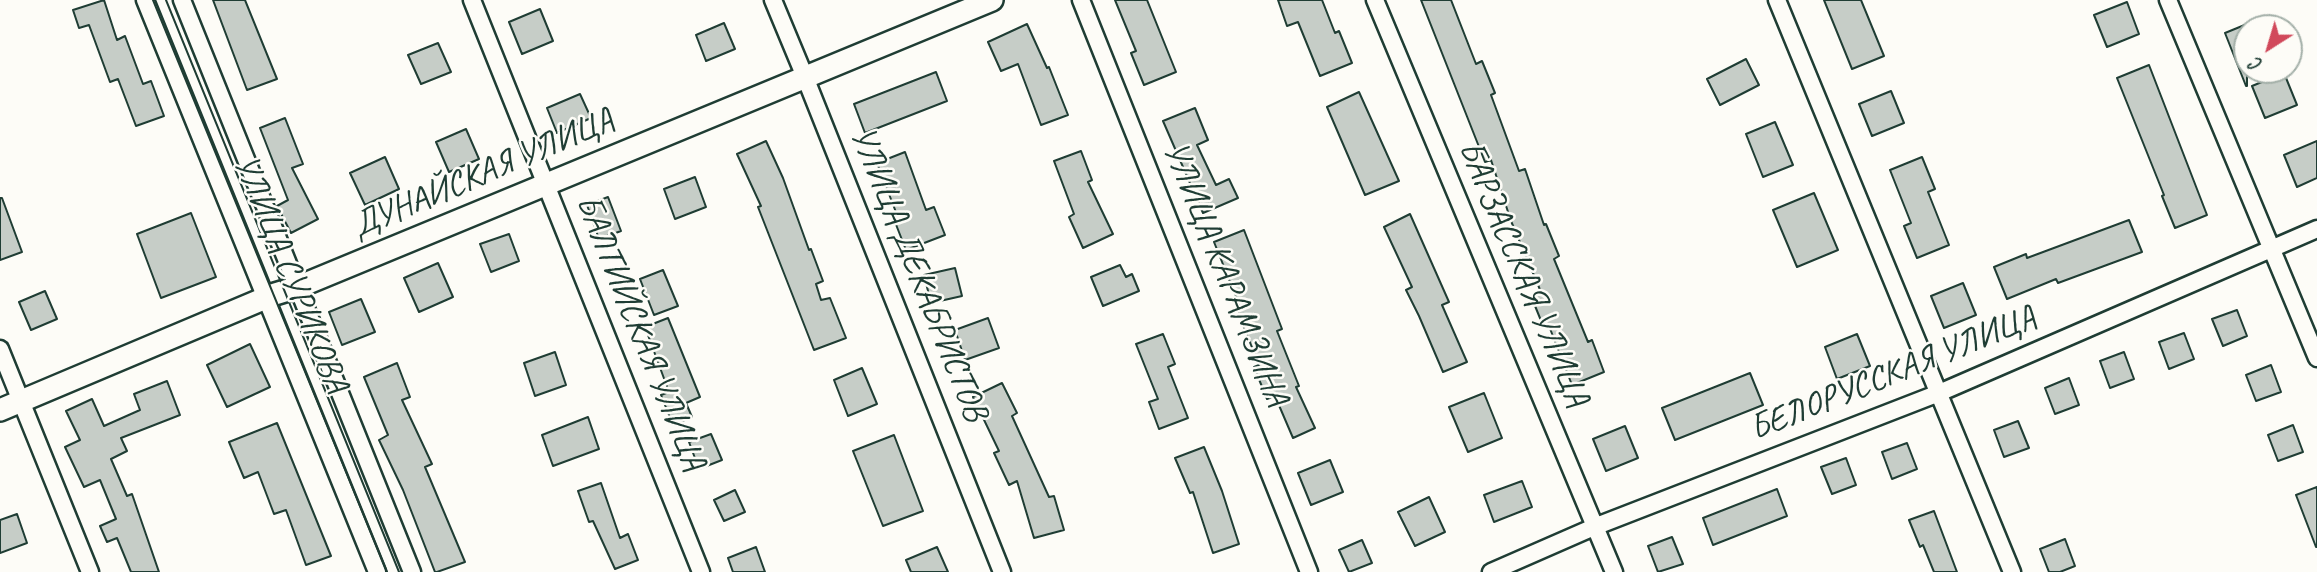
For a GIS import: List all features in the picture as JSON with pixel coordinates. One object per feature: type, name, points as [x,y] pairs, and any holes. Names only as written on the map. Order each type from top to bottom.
[{"type":"street","name":"УЛИЦА СУРИКОВА","points":[[145,0],[377,572]]},
{"type":"street","name":"УЛИЦА СУРИКОВА","points":[[182,0],[412,572]]},
{"type":"street","name":"БАЛТИЙСКАЯ УЛИЦА","points":[[472,0],[701,572]]},
{"type":"street","name":"УЛИЦА ДЕКАБРИСТОВ","points":[[773,0],[1002,572]]},
{"type":"street","name":"ДУНАЙСКАЯ УЛИЦА","points":[[0,410],[992,0]]},
{"type":"street","name":"УЛИЦА КАРАМЗИНА","points":[[1081,0],[1310,572]]},
{"type":"street","name":"БАРЗАССКАЯ УЛИЦА","points":[[1375,0],[1614,572]]},
{"type":"street","points":[[1777,0],[2012,572]]},
{"type":"street","points":[[2168,0],[2317,358]]},
{"type":"street","name":"БЕЛОРУССКАЯ УЛИЦА","points":[[1491,572],[1594,527],[1938,393],[2317,229]]},
{"type":"street","points":[[0,349],[90,572]]},
{"type":"building","points":[[104,0],[117,40],[125,36],[143,84],[151,81],[164,116],[136,126],[118,79],[110,82],[89,25],[79,28],[73,10]]},
{"type":"building","points":[[213,0],[245,0],[277,79],[247,90]]},
{"type":"building","points":[[1115,0],[1147,0],[1176,72],[1144,85],[1131,53],[1136,51]]},
{"type":"building","points":[[1278,0],[1322,0],[1335,33],[1339,31],[1352,63],[1320,76],[1298,22],[1287,26]]},
{"type":"building","points":[[1421,0],[1451,0],[1476,64],[1482,61],[1495,93],[1491,95],[1519,171],[1525,169],[1544,225],[1546,224],[1559,256],[1554,259],[1588,342],[1592,340],[1604,372],[1572,385],[1549,326],[1544,328],[1531,296],[1541,292],[1511,221],[1491,160],[1485,162]]},
{"type":"building","points":[[1824,0],[1861,0],[1884,56],[1852,69]]},
{"type":"building","points":[[2127,2],[2139,34],[2107,47],[2094,15]]},
{"type":"building","points":[[540,9],[553,41],[522,54],[509,22]]},
{"type":"building","points":[[724,23],[735,49],[706,61],[696,35]]},
{"type":"building","points":[[1027,24],[1047,68],[1049,67],[1068,115],[1041,125],[1018,64],[1001,71],[988,42]]},
{"type":"building","points":[[2233,30],[2233,53],[2225,33]]},
{"type":"building","points":[[438,43],[451,72],[421,84],[408,55]]},
{"type":"building","points":[[1746,59],[1759,85],[1720,105],[1707,79]]},
{"type":"building","points":[[2149,65],[2207,215],[2175,228],[2117,78]]},
{"type":"building","points":[[936,72],[947,101],[865,133],[854,104]]},
{"type":"building","points":[[2288,84],[2297,105],[2265,118],[2252,86]]},
{"type":"building","points":[[1891,91],[1904,123],[1872,136],[1859,104]]},
{"type":"building","points":[[1359,92],[1399,181],[1365,195],[1327,107]]},
{"type":"building","points":[[580,94],[591,118],[557,133],[547,108]]},
{"type":"building","points":[[1195,108],[1208,140],[1197,145],[1216,185],[1229,179],[1238,198],[1203,213],[1163,121]]},
{"type":"building","points":[[285,118],[303,164],[292,168],[318,219],[291,233],[277,206],[288,200],[260,128]]},
{"type":"building","points":[[1775,122],[1793,165],[1763,177],[1746,134]]},
{"type":"building","points":[[466,129],[479,159],[449,172],[436,142]]},
{"type":"building","points":[[766,141],[823,281],[816,284],[821,300],[830,298],[846,338],[814,350],[758,207],[761,206],[737,154]]},
{"type":"building","points":[[2317,141],[2317,178],[2297,187],[2284,155]]},
{"type":"building","points":[[1081,151],[1092,180],[1088,182],[1113,234],[1083,248],[1069,217],[1074,214],[1054,161]]},
{"type":"building","points":[[905,152],[926,210],[934,207],[945,235],[906,250],[895,222],[899,220],[877,163]]},
{"type":"building","points":[[385,157],[399,189],[365,205],[350,173]]},
{"type":"building","points":[[1922,157],[1935,189],[1928,192],[1949,245],[1917,258],[1904,226],[1911,223],[1890,170]]},
{"type":"building","points":[[695,177],[706,207],[675,219],[664,189]]},
{"type":"building","points":[[1814,193],[1838,250],[1797,267],[1773,210]]},
{"type":"building","points":[[608,197],[621,231],[599,239],[587,205]]},
{"type":"building","points":[[0,198],[22,252],[0,260]]},
{"type":"building","points":[[191,213],[216,277],[161,298],[137,234]]},
{"type":"building","points":[[1410,214],[1449,302],[1442,305],[1467,362],[1443,372],[1406,290],[1412,287],[1384,227]]},
{"type":"building","points":[[2129,220],[2142,252],[2058,283],[2056,279],[2007,299],[1994,267],[2026,254],[2027,258]]},
{"type":"building","points":[[1244,230],[1282,329],[1277,331],[1299,386],[1296,387],[1315,428],[1293,438],[1275,396],[1267,399],[1254,367],[1259,365],[1237,310],[1241,309],[1214,242]]},
{"type":"building","points":[[509,234],[519,261],[491,272],[480,244]]},
{"type":"building","points":[[438,263],[453,297],[419,312],[404,278]]},
{"type":"building","points":[[1120,265],[1126,277],[1132,274],[1139,291],[1103,306],[1091,277]]},
{"type":"building","points":[[955,268],[962,296],[931,303],[924,275]]},
{"type":"building","points":[[663,270],[678,306],[654,315],[640,279]]},
{"type":"building","points":[[1963,283],[1976,315],[1944,328],[1931,296]]},
{"type":"building","points":[[45,291],[57,319],[31,330],[19,302]]},
{"type":"building","points":[[361,299],[375,332],[342,345],[329,312]]},
{"type":"building","points":[[2237,310],[2247,336],[2223,346],[2212,319]]},
{"type":"building","points":[[668,318],[700,397],[686,403],[692,417],[673,425],[661,395],[669,392],[645,327]]},
{"type":"building","points":[[988,318],[999,348],[965,360],[955,330]]},
{"type":"building","points":[[2184,333],[2194,359],[2169,369],[2159,342]]},
{"type":"building","points":[[1163,334],[1175,364],[1168,367],[1188,418],[1159,429],[1149,402],[1158,399],[1136,344]]},
{"type":"building","points":[[1857,334],[1870,366],[1837,379],[1825,347]]},
{"type":"building","points":[[250,344],[270,387],[227,407],[207,365]]},
{"type":"building","points":[[555,352],[566,385],[535,396],[524,363]]},
{"type":"building","points":[[2124,352],[2134,379],[2110,388],[2100,361]]},
{"type":"building","points":[[397,363],[410,397],[402,400],[432,464],[425,467],[465,562],[437,572],[379,440],[388,435],[364,377]]},
{"type":"building","points":[[2271,365],[2281,392],[2256,401],[2246,375]]},
{"type":"building","points":[[862,368],[877,404],[848,416],[834,380]]},
{"type":"building","points":[[1750,373],[1763,405],[1675,440],[1662,408]]},
{"type":"building","points":[[2069,378],[2079,405],[2055,414],[2045,388]]},
{"type":"building","points":[[167,381],[180,415],[121,438],[127,451],[111,459],[127,496],[132,494],[159,572],[131,572],[117,538],[107,542],[100,526],[116,519],[100,480],[84,487],[65,447],[80,440],[66,411],[92,399],[104,426],[140,410],[134,394]]},
{"type":"building","points":[[1002,383],[1017,413],[1012,416],[1049,497],[1054,496],[1064,530],[1034,538],[1017,481],[1009,485],[994,453],[999,451],[973,397]]},
{"type":"building","points":[[1484,393],[1502,438],[1468,452],[1449,407]]},
{"type":"building","points":[[588,417],[599,449],[553,466],[542,435]]},
{"type":"building","points":[[2018,421],[2029,448],[2004,457],[1994,430]]},
{"type":"building","points":[[277,423],[331,556],[306,565],[286,510],[274,514],[258,472],[244,478],[229,442]]},
{"type":"building","points":[[2293,425],[2303,452],[2278,461],[2268,435]]},
{"type":"building","points":[[1625,426],[1638,458],[1606,471],[1593,439]]},
{"type":"building","points":[[711,434],[722,460],[699,469],[689,442]]},
{"type":"building","points":[[894,435],[923,511],[883,526],[853,451]]},
{"type":"building","points":[[1907,443],[1917,469],[1892,479],[1882,452]]},
{"type":"building","points":[[1204,447],[1239,544],[1213,553],[1193,492],[1190,493],[1175,458]]},
{"type":"building","points":[[1846,458],[1856,485],[1832,494],[1821,467]]},
{"type":"building","points":[[1330,460],[1343,492],[1311,505],[1298,473]]},
{"type":"building","points":[[1522,481],[1532,507],[1494,522],[1484,495]]},
{"type":"building","points":[[601,483],[620,538],[628,534],[638,560],[615,569],[593,521],[589,522],[578,491]]},
{"type":"building","points":[[2317,487],[2317,547],[2316,547],[2296,495]]},
{"type":"building","points":[[1777,489],[1787,516],[1713,545],[1703,518]]},
{"type":"building","points":[[735,490],[745,512],[724,521],[714,500]]},
{"type":"building","points":[[1429,497],[1445,532],[1415,546],[1398,512]]},
{"type":"building","points":[[1934,511],[1957,572],[1934,572],[1909,520]]},
{"type":"building","points":[[17,514],[27,543],[0,553],[0,520]]},
{"type":"building","points":[[1672,537],[1683,564],[1658,572],[1648,546]]},
{"type":"building","points":[[2065,539],[2075,566],[2060,572],[2049,572],[2040,549]]},
{"type":"building","points":[[1362,540],[1372,563],[1349,572],[1339,550]]},
{"type":"building","points":[[756,547],[765,572],[733,572],[728,558]]},
{"type":"building","points":[[937,547],[948,572],[911,572],[906,560]]},
{"type":"tram line","points":[[153,0],[387,572]]},
{"type":"tram line","points":[[166,0],[399,572]]}]
